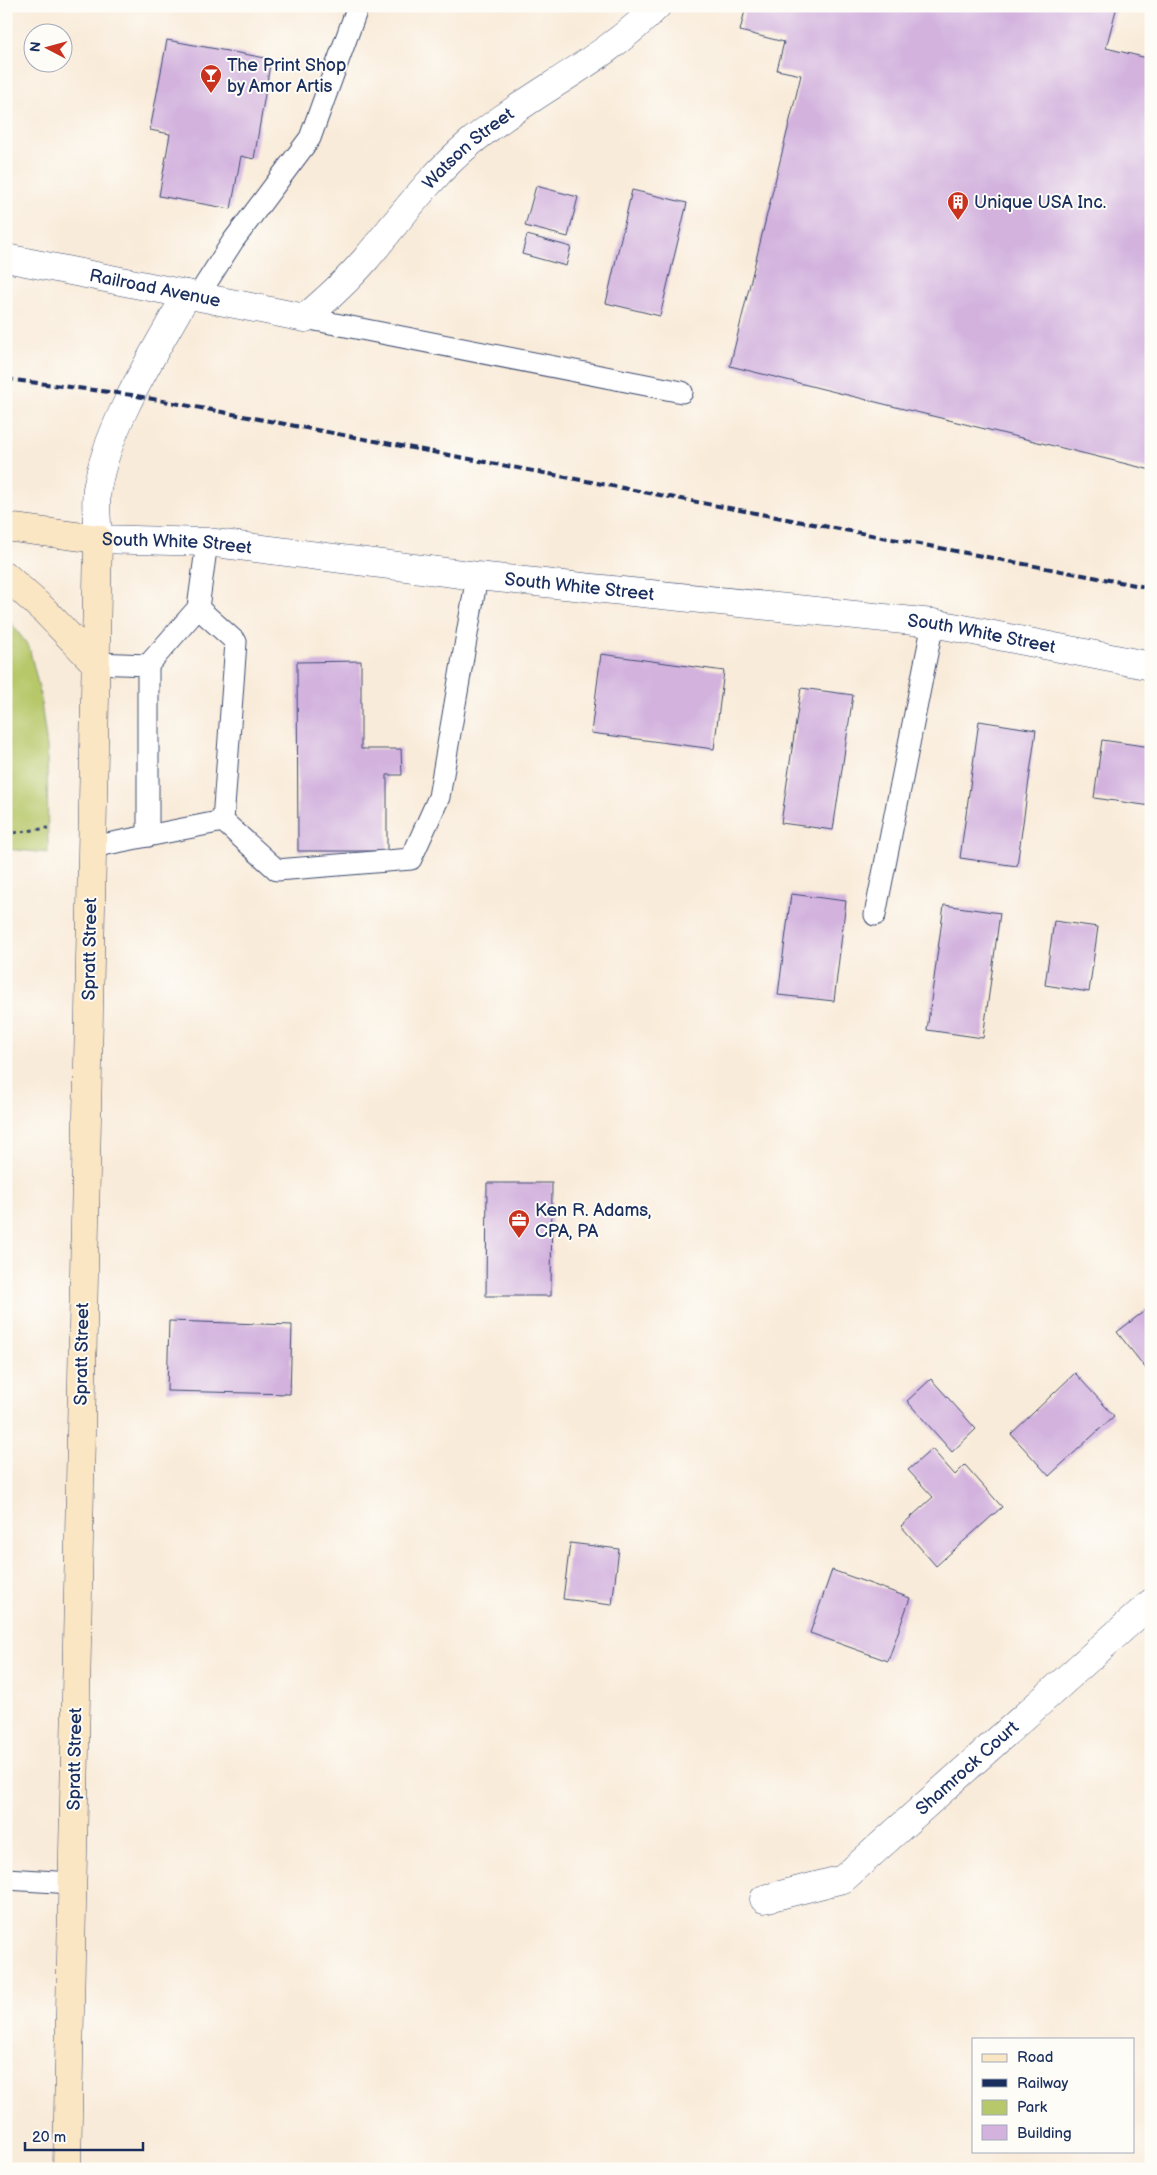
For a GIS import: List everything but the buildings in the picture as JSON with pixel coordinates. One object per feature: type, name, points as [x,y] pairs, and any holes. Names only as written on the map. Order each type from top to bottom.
[{"type":"main road","name":"South White Street","points":[[6,527],[98,539]]},
{"type":"main road","name":"Spratt Street","points":[[67,2169],[98,539]]},
{"type":"main road","points":[[6,576],[46,612],[95,663]]},
{"type":"street","name":"Watson Street","points":[[305,318],[364,261],[417,196],[470,143],[509,113],[594,59],[657,6]]},
{"type":"street","name":"Railroad Avenue","points":[[6,258],[305,318]]},
{"type":"street","points":[[98,539],[97,490],[114,433],[132,395],[192,295]]},
{"type":"street","name":"South White Street","points":[[98,539],[207,542],[477,576],[933,623],[1151,666]]},
{"type":"street","name":"Shamrock Court","points":[[764,1900],[842,1879],[1151,1603]]},
{"type":"lane","points":[[192,295],[310,138],[358,6]]},
{"type":"lane","points":[[305,318],[682,392]]},
{"type":"lane","points":[[148,836],[148,665],[198,608],[207,542]]},
{"type":"lane","points":[[223,821],[277,870],[411,859],[439,797],[477,576]]},
{"type":"lane","points":[[198,608],[236,642],[223,821]]},
{"type":"lane","points":[[875,915],[933,623]]},
{"type":"lane","points":[[95,663],[148,665]]},
{"type":"lane","points":[[92,847],[223,821]]},
{"type":"lane","points":[[6,1879],[72,1883]]},
{"type":"path","points":[[6,834],[48,828]]},
{"type":"green space","points":[[6,616],[29,647],[39,688],[47,747],[48,853],[6,849]]},
{"type":"railway","points":[[6,379],[132,395],[1151,588]]},
{"type":"place","name":"The Print Shop by Amor Artis","points":[[211,94]]},
{"type":"place","name":"Unique USA Inc.","points":[[958,221]]},
{"type":"place","name":"Ken R. Adams, CPA, PA","points":[[519,1239]]}]
